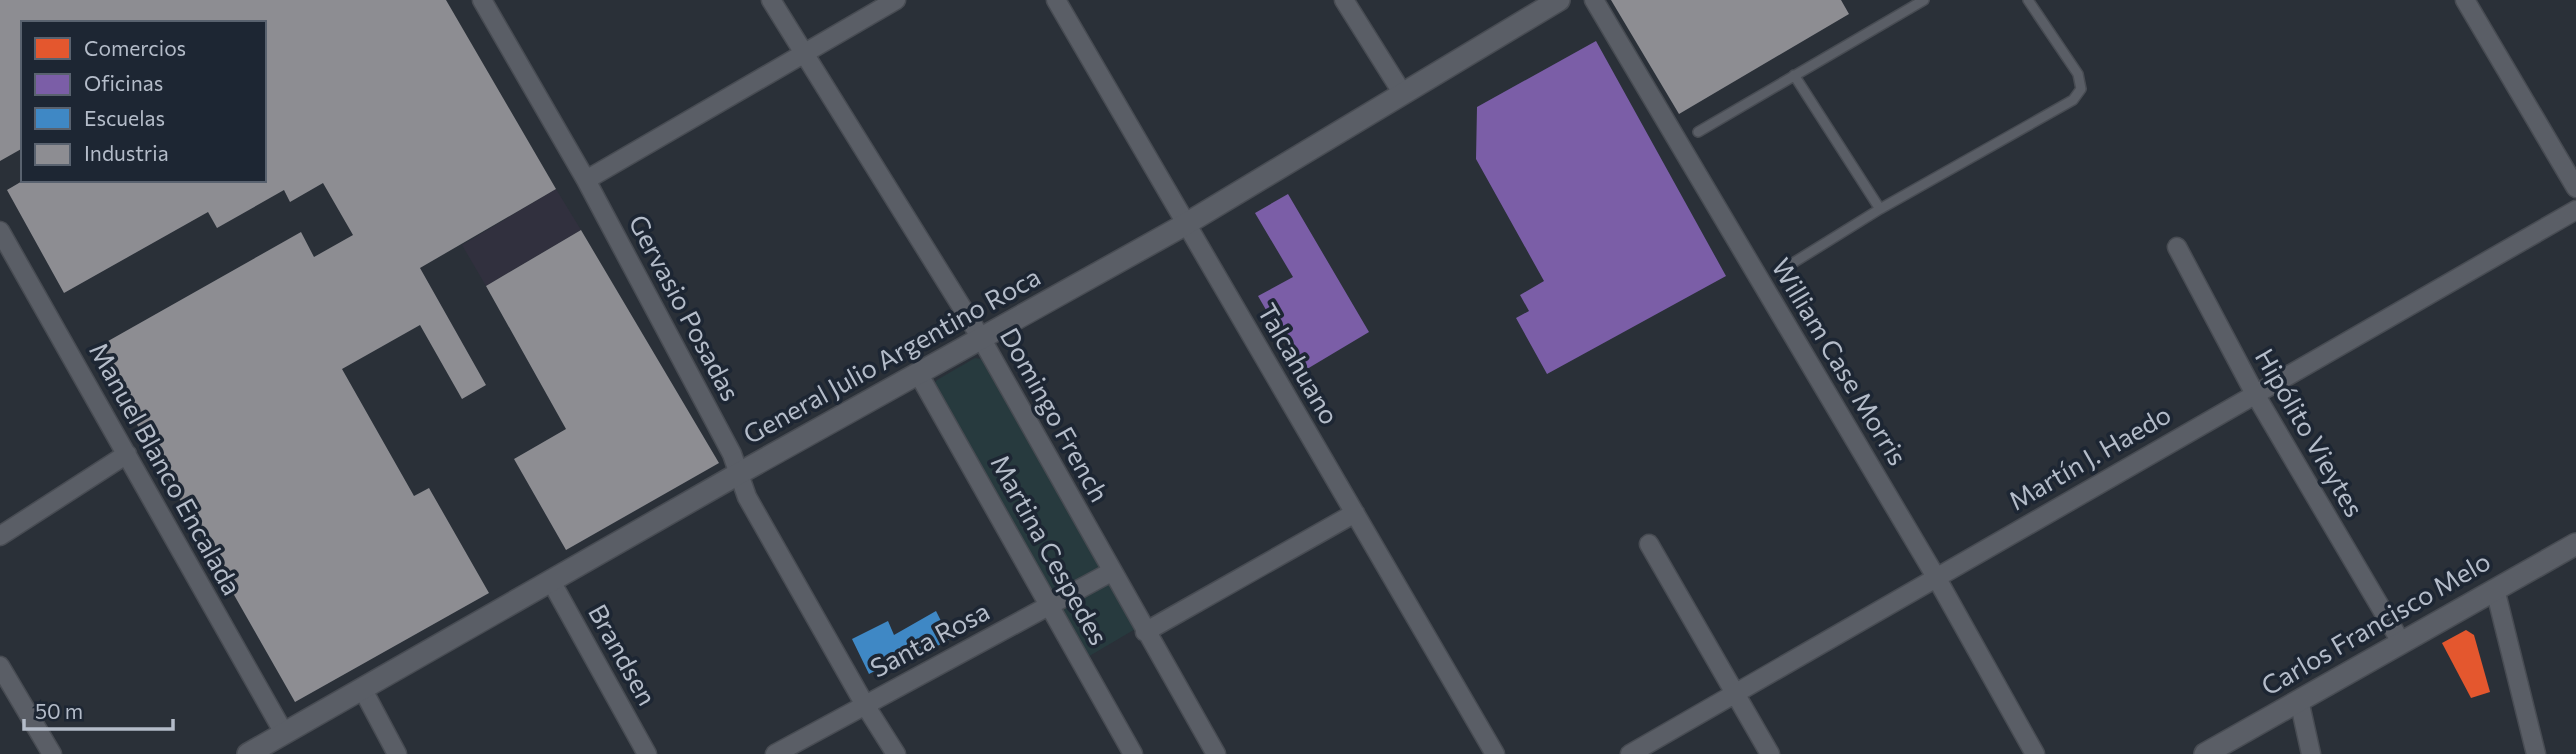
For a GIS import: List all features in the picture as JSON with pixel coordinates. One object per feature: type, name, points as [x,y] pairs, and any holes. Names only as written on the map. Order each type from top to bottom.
[{"type":"street","name":"Gervasio Posadas","points":[[482,0],[586,180],[732,454],[747,497],[865,705],[896,754]]},
{"type":"street","name":"Domingo French","points":[[771,0],[981,338],[1216,754]]},
{"type":"street","points":[[586,180],[896,0]]},
{"type":"street","name":"Talcahuano","points":[[1056,0],[1495,754]]},
{"type":"street","points":[[1344,0],[1403,94]]},
{"type":"street","name":"General Julio Argentino Roca","points":[[248,754],[738,474],[1186,224],[1559,0]]},
{"type":"street","name":"William Case Morris","points":[[1594,0],[1936,577],[2035,754]]},
{"type":"street","points":[[2465,0],[2576,188]]},
{"type":"street","name":"Martín J. Haedo","points":[[1630,754],[2576,210]]},
{"type":"street","name":"Manuel Blanco Encalada","points":[[0,231],[284,733]]},
{"type":"street","name":"Hipólito Vieytes","points":[[2177,247],[2255,394],[2401,642]]},
{"type":"street","name":"Martina Cespedes","points":[[918,373],[1133,754]]},
{"type":"street","points":[[0,536],[127,454]]},
{"type":"street","points":[[1145,632],[1355,513]]},
{"type":"street","points":[[1649,544],[1770,754]]},
{"type":"street","name":"Carlos Francisco Melo","points":[[2205,754],[2576,544]]},
{"type":"street","name":"Santa Rosa","points":[[775,754],[1111,572]]},
{"type":"street","name":"Brandsen","points":[[551,581],[647,754]]},
{"type":"street","points":[[2494,589],[2536,754]]},
{"type":"street","points":[[0,666],[52,754]]},
{"type":"street","points":[[363,690],[397,754]]},
{"type":"street","points":[[2299,700],[2311,754]]},
{"type":"lane","points":[[1698,132],[1924,0]]},
{"type":"lane","points":[[1780,271],[1880,209],[2073,100],[2081,89],[2078,74],[2028,0]]},
{"type":"lane","points":[[1794,75],[1880,209]]},
{"type":"shaded area","points":[[556,189],[581,230],[486,286],[462,245]]},
{"type":"green space","points":[[975,358],[981,359],[1100,565],[1098,572],[1056,595],[1049,591],[931,387],[937,380]]},
{"type":"green space","points":[[1104,582],[1111,584],[1137,628],[1086,658],[1061,614],[1061,606]]},
{"type":"building: Comercios","points":[[2466,630],[2474,635],[2490,692],[2471,698],[2442,643]]},
{"type":"building: Oficinas","points":[[1596,41],[1726,276],[1547,374],[1516,318],[1529,311],[1520,295],[1544,281],[1476,159],[1477,107]]},
{"type":"building: Oficinas","points":[[1288,194],[1369,332],[1302,372],[1258,296],[1293,277],[1255,213]]},
{"type":"building: Escuelas","points":[[936,611],[950,639],[899,667],[896,660],[869,674],[852,639],[888,621],[894,635]]},
{"type":"building: Industria","points":[[0,0],[446,0],[556,189],[420,268],[486,385],[462,399],[420,325],[342,369],[414,496],[429,488],[489,593],[295,702],[94,349],[301,232],[314,257],[353,235],[323,183],[290,202],[284,190],[217,228],[208,212],[64,293],[7,190],[21,182],[266,182],[266,21],[21,21],[21,149],[0,161]]},
{"type":"building: Industria","points":[[1611,0],[1841,0],[1849,14],[1679,114]]},
{"type":"building: Industria","points":[[581,230],[719,463],[566,550],[514,459],[566,429],[486,286]]}]
